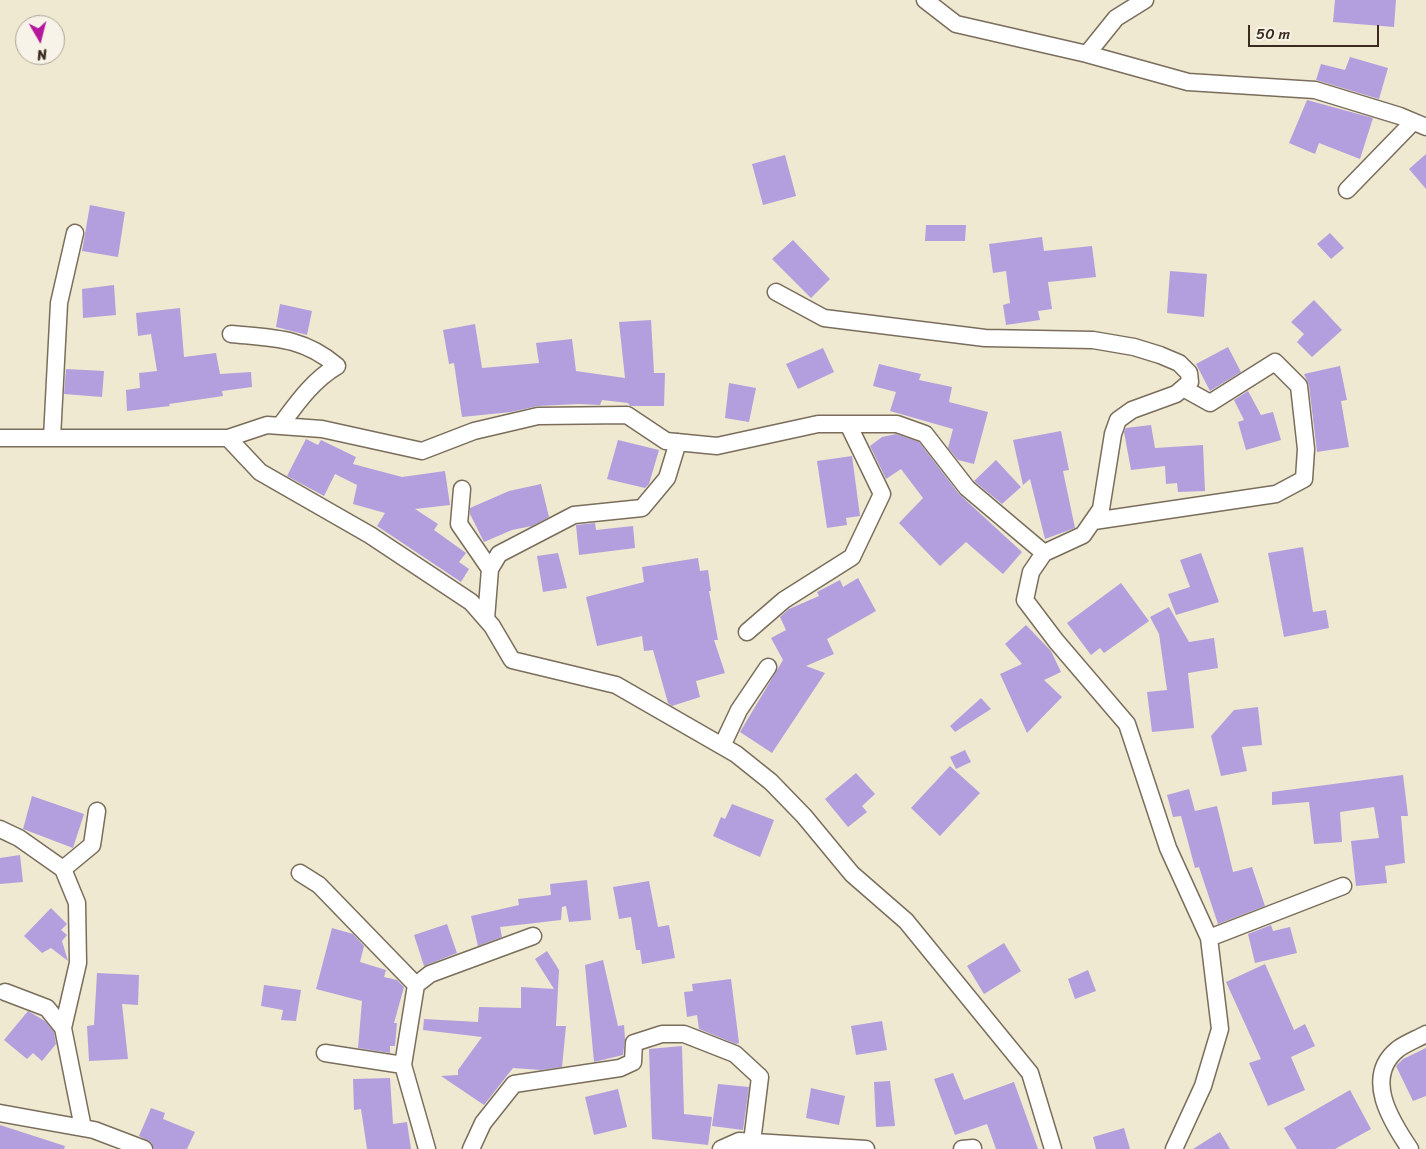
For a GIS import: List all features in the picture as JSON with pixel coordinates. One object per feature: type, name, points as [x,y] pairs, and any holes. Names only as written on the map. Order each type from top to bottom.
[{"type":"street","points":[[925,0],[956,24],[1087,54],[1188,82],[1315,90],[1420,125],[1347,190]]},
{"type":"street","points":[[1087,54],[1116,18],[1145,0]]},
{"type":"street","points":[[52,438],[59,303],[75,233]]},
{"type":"street","points":[[776,292],[824,318],[985,338],[1093,340],[1134,347],[1179,363],[1189,372],[1190,382],[1176,394],[1132,410],[1118,420],[1113,434],[1101,509],[1083,535],[1044,553],[1031,572],[1025,600],[1056,641],[1127,724],[1168,848],[1209,938],[1220,1029],[1203,1086],[1174,1149]]},
{"type":"street","points":[[231,334],[284,339],[320,351],[337,366],[323,374],[280,426]]},
{"type":"street","points":[[1094,521],[1276,494],[1304,479],[1306,448],[1299,386],[1275,362],[1210,403],[1183,388]]},
{"type":"street","points":[[0,438],[228,438],[268,425],[322,429],[422,451],[474,431],[538,416],[627,415],[666,441],[717,446],[818,424],[897,424],[925,434],[967,488],[1044,553]]},
{"type":"street","points":[[747,632],[784,600],[852,557],[882,494],[848,424]]},
{"type":"street","points":[[228,438],[260,472],[370,535],[471,602],[486,619],[512,660],[616,685],[660,708],[694,731],[736,754],[771,782],[804,816],[852,874],[906,921],[1030,1073],[1053,1149]]},
{"type":"street","points":[[486,619],[490,569],[499,554],[574,515],[642,508],[667,478],[678,442]]},
{"type":"street","points":[[462,488],[459,524],[490,569]]},
{"type":"street","points":[[722,746],[739,710],[768,667]]},
{"type":"street","points":[[63,869],[92,845],[97,811]]},
{"type":"street","points":[[0,829],[19,838],[63,869],[77,903],[78,963],[63,1028],[83,1128]]},
{"type":"street","points":[[300,873],[319,885],[416,985]]},
{"type":"street","points":[[1209,938],[1343,886]]},
{"type":"street","points":[[427,1149],[403,1065],[416,985],[430,974],[533,936]]},
{"type":"street","points":[[5,992],[47,1008],[63,1028]]},
{"type":"street","points":[[471,1149],[483,1123],[514,1084],[620,1068],[633,1062],[634,1043],[662,1034],[684,1034],[735,1054],[760,1077],[752,1142]]},
{"type":"street","points":[[1410,1149],[1389,1118],[1381,1088],[1386,1062],[1399,1048],[1426,1034]]},
{"type":"street","points":[[325,1053],[403,1065]]},
{"type":"street","points":[[0,1113],[94,1130],[144,1149]]},
{"type":"street","points":[[721,1149],[739,1141],[866,1149]]},
{"type":"street","points":[[962,1149],[973,1148]]},
{"type":"building","points":[[1335,0],[1396,0],[1394,27],[1333,22]]},
{"type":"building","points":[[1350,57],[1388,68],[1379,99],[1316,80],[1321,64],[1345,70]]},
{"type":"building","points":[[1307,100],[1373,118],[1360,159],[1319,143],[1315,154],[1289,143]]},
{"type":"building","points":[[1426,154],[1426,189],[1409,169]]},
{"type":"building","points":[[785,155],[796,196],[763,205],[752,164]]},
{"type":"building","points":[[90,205],[125,212],[118,257],[82,251]]},
{"type":"building","points":[[926,225],[966,225],[965,241],[925,241]]},
{"type":"building","points":[[1330,233],[1344,248],[1331,259],[1317,244]]},
{"type":"building","points":[[1042,237],[1044,251],[1092,246],[1096,277],[1048,282],[1052,309],[1038,311],[1040,320],[1006,325],[1003,305],[1010,303],[1006,271],[993,273],[989,244]]},
{"type":"building","points":[[793,240],[830,279],[811,298],[772,259]]},
{"type":"building","points":[[1170,271],[1207,274],[1204,317],[1167,313]]},
{"type":"building","points":[[114,285],[116,315],[83,318],[82,289]]},
{"type":"building","points":[[1314,300],[1342,330],[1312,357],[1297,342],[1304,334],[1291,322]]},
{"type":"building","points":[[280,304],[312,311],[307,335],[276,327]]},
{"type":"building","points":[[180,308],[184,357],[216,353],[220,374],[251,372],[252,387],[222,391],[223,396],[169,404],[170,406],[127,411],[126,390],[140,388],[139,373],[157,371],[151,334],[138,336],[136,313]]},
{"type":"building","points":[[651,320],[654,373],[665,373],[664,406],[630,406],[628,403],[602,400],[600,405],[538,406],[511,412],[462,417],[454,363],[449,364],[443,330],[475,324],[482,368],[539,363],[536,343],[572,339],[576,371],[625,378],[619,322]]},
{"type":"building","points":[[1228,347],[1241,372],[1210,391],[1196,364]]},
{"type":"building","points":[[823,348],[834,372],[798,389],[786,364]]},
{"type":"building","points":[[879,364],[921,374],[919,380],[952,387],[949,402],[988,412],[974,464],[958,460],[948,448],[953,429],[890,411],[896,392],[873,386]]},
{"type":"building","points":[[1340,366],[1347,400],[1341,401],[1349,447],[1317,452],[1309,385],[1304,374]]},
{"type":"building","points":[[66,369],[104,371],[102,397],[64,394]]},
{"type":"building","points":[[729,383],[756,388],[749,422],[725,418]]},
{"type":"building","points":[[1248,391],[1261,415],[1273,412],[1281,440],[1246,450],[1238,422],[1244,420],[1234,400]]},
{"type":"building","points":[[1151,425],[1155,448],[1203,445],[1205,491],[1178,492],[1177,483],[1166,484],[1165,466],[1131,470],[1124,432],[1126,428]]},
{"type":"building","points":[[1061,431],[1069,470],[1063,471],[1075,528],[1045,539],[1030,479],[1023,485],[1013,440]]},
{"type":"building","points":[[896,434],[919,442],[959,494],[1022,552],[1003,574],[966,542],[940,566],[899,523],[923,498],[901,469],[886,479],[870,446],[882,437]]},
{"type":"building","points":[[306,439],[318,445],[321,440],[356,457],[353,464],[402,477],[445,471],[450,505],[415,509],[438,524],[434,530],[466,553],[459,562],[469,569],[461,582],[377,526],[385,513],[353,504],[357,485],[335,474],[324,496],[287,476]]},
{"type":"building","points":[[618,440],[659,450],[649,484],[645,488],[607,479]]},
{"type":"building","points":[[852,456],[860,516],[846,518],[847,525],[827,528],[817,461]]},
{"type":"building","points":[[996,460],[1021,487],[1002,504],[974,481]]},
{"type":"building","points":[[541,484],[549,517],[532,526],[512,530],[484,542],[470,514],[470,508],[509,491]]},
{"type":"building","points":[[595,523],[596,530],[633,526],[635,548],[579,555],[576,525]]},
{"type":"building","points":[[1303,547],[1313,612],[1326,610],[1329,628],[1284,637],[1268,553]]},
{"type":"building","points":[[558,553],[567,588],[543,592],[537,556]]},
{"type":"building","points":[[1201,553],[1219,602],[1176,615],[1168,594],[1190,587],[1180,560]]},
{"type":"building","points":[[698,558],[700,571],[708,570],[711,591],[709,591],[718,640],[714,640],[725,673],[696,681],[700,697],[672,706],[668,703],[653,650],[644,651],[642,636],[597,646],[586,597],[644,582],[642,567]]},
{"type":"building","points":[[858,578],[876,611],[827,639],[834,654],[806,666],[825,673],[772,753],[740,732],[783,660],[771,638],[786,630],[780,617],[789,609],[819,596],[817,592],[840,580],[843,587]]},
{"type":"building","points":[[1121,583],[1149,621],[1104,653],[1100,648],[1091,655],[1067,623]]},
{"type":"building","points":[[1169,607],[1189,642],[1214,638],[1218,668],[1188,673],[1194,728],[1152,732],[1147,692],[1167,690],[1159,634],[1150,617]]},
{"type":"building","points":[[1026,625],[1051,651],[1061,672],[1044,680],[1062,697],[1027,733],[1000,674],[1022,664],[1005,644]]},
{"type":"building","points":[[981,698],[991,709],[955,732],[950,726]]},
{"type":"building","points":[[1258,707],[1262,745],[1242,747],[1247,771],[1221,776],[1211,736],[1234,710]]},
{"type":"building","points":[[965,750],[971,762],[956,769],[950,757]]},
{"type":"building","points":[[950,766],[980,793],[940,836],[911,808]]},
{"type":"building","points":[[856,773],[875,794],[862,806],[867,812],[848,827],[825,799]]},
{"type":"building","points":[[1403,775],[1408,816],[1401,816],[1405,863],[1385,866],[1387,883],[1356,886],[1351,841],[1379,838],[1374,807],[1340,812],[1342,842],[1314,844],[1309,802],[1272,805],[1272,792]]},
{"type":"building","points":[[1189,789],[1195,811],[1217,806],[1233,872],[1252,867],[1265,906],[1218,924],[1199,867],[1195,868],[1181,816],[1173,817],[1167,795]]},
{"type":"building","points":[[32,796],[84,814],[73,848],[23,829]]},
{"type":"building","points":[[732,804],[774,820],[760,857],[713,836],[721,817],[725,819]]},
{"type":"building","points":[[20,855],[23,882],[0,884],[0,858]]},
{"type":"building","points":[[587,880],[591,920],[569,922],[566,906],[562,907],[561,920],[500,927],[502,937],[478,946],[471,916],[519,905],[518,899],[551,895],[550,884]]},
{"type":"building","points":[[649,881],[658,927],[669,925],[675,958],[642,964],[640,950],[636,950],[631,917],[619,919],[613,887]]},
{"type":"building","points":[[51,908],[67,924],[61,930],[67,935],[62,941],[68,961],[51,948],[42,953],[24,936]]},
{"type":"building","points":[[447,924],[457,953],[424,966],[414,935]]},
{"type":"building","points":[[1271,925],[1273,931],[1290,927],[1297,953],[1255,963],[1248,934]]},
{"type":"building","points":[[332,928],[353,934],[364,946],[360,962],[386,970],[384,977],[397,980],[404,987],[394,1023],[397,1023],[395,1046],[390,1046],[390,1053],[358,1048],[362,1001],[316,989]]},
{"type":"building","points":[[1004,943],[1021,971],[984,994],[967,966]]},
{"type":"building","points":[[547,951],[559,970],[556,1026],[566,1026],[562,1067],[541,1070],[513,1068],[484,1105],[441,1076],[458,1075],[458,1070],[482,1037],[423,1030],[424,1019],[478,1022],[479,1007],[521,1008],[521,987],[554,989],[535,959]]},
{"type":"building","points":[[603,960],[618,1026],[624,1025],[625,1039],[623,1055],[594,1062],[585,965]]},
{"type":"building","points":[[1265,964],[1294,1030],[1305,1024],[1315,1046],[1291,1057],[1305,1090],[1268,1106],[1249,1063],[1261,1059],[1226,982]]},
{"type":"building","points":[[1088,970],[1096,991],[1075,999],[1068,979]]},
{"type":"building","points":[[97,973],[139,975],[138,1005],[122,1004],[128,1059],[89,1061],[87,1026],[94,1025]]},
{"type":"building","points":[[731,979],[739,1043],[736,1044],[699,1029],[697,1015],[687,1017],[684,992],[693,991],[692,984]]},
{"type":"building","points":[[264,985],[301,990],[296,1021],[281,1020],[283,1010],[261,1006]]},
{"type":"building","points":[[28,1011],[45,1021],[54,1032],[56,1044],[42,1061],[33,1053],[27,1059],[4,1040]]},
{"type":"building","points":[[882,1021],[887,1050],[856,1055],[851,1026]]},
{"type":"building","points":[[682,1046],[684,1114],[712,1117],[708,1145],[652,1139],[649,1049]]},
{"type":"building","points":[[1426,1048],[1426,1096],[1413,1101],[1396,1066],[1403,1059]]},
{"type":"building","points":[[953,1073],[964,1100],[1014,1082],[1038,1149],[996,1149],[987,1124],[955,1135],[934,1079]]},
{"type":"building","points":[[390,1078],[393,1124],[407,1122],[411,1149],[367,1149],[361,1109],[354,1110],[353,1079]]},
{"type":"building","points":[[890,1081],[895,1126],[876,1127],[874,1082]]},
{"type":"building","points":[[718,1084],[749,1087],[743,1130],[712,1126]]},
{"type":"building","points":[[811,1088],[845,1096],[839,1125],[806,1118]]},
{"type":"building","points":[[618,1089],[627,1127],[594,1135],[585,1097]]},
{"type":"building","points":[[1350,1090],[1371,1129],[1335,1149],[1297,1149],[1284,1128]]},
{"type":"building","points":[[151,1108],[165,1113],[163,1119],[195,1132],[187,1149],[154,1149],[151,1142],[139,1136]]},
{"type":"building","points":[[0,1125],[65,1146],[64,1149],[0,1149]]},
{"type":"building","points":[[1124,1128],[1130,1149],[1096,1149],[1093,1137]]},
{"type":"building","points":[[1220,1132],[1230,1149],[1193,1149]]}]
